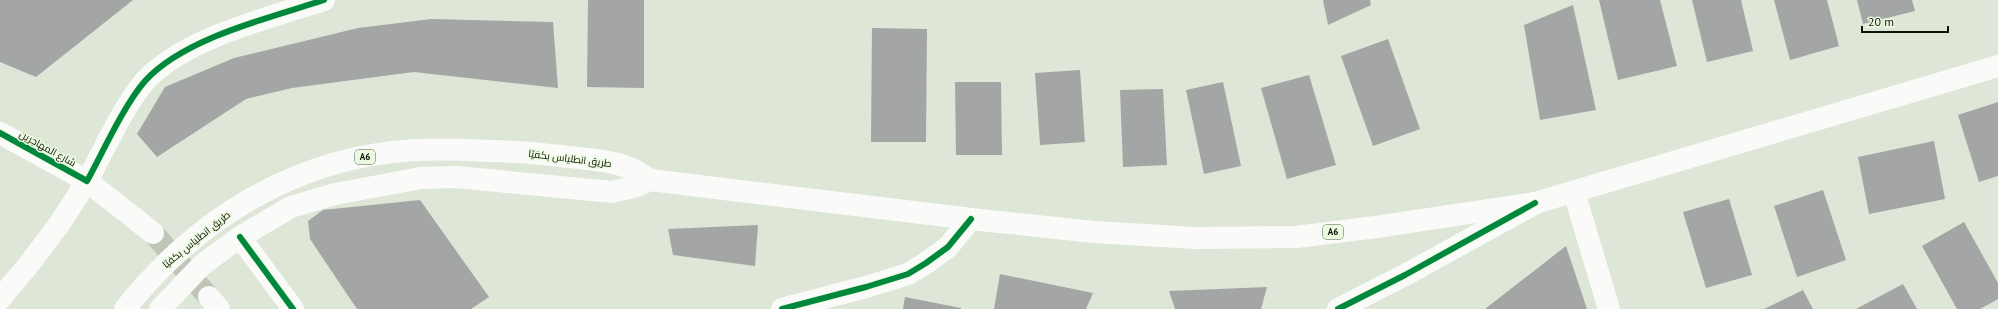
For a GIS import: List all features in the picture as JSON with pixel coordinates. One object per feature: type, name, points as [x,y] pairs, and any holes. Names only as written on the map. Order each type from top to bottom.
[{"type":"main road","points":[[0,299],[30,263],[87,181],[133,98],[145,81],[164,64],[191,48],[224,34],[324,0]]},
{"type":"main road","name":"A6","points":[[160,309],[202,265],[240,236],[291,207],[335,194],[421,178],[457,177],[612,192],[637,186],[650,180],[971,219],[1094,232],[1187,237],[1296,237],[1376,227],[1535,203],[1998,66]]},
{"type":"main road","name":"شارع المهاجرين","points":[[0,133],[87,181],[153,233]]},
{"type":"main road","name":"طريق انطلياس بكفيّا","points":[[125,309],[156,272],[188,243],[230,211],[269,189],[330,165],[378,155],[415,150],[449,149],[531,153],[613,163],[633,169],[650,180]]},
{"type":"main road","points":[[1574,192],[1609,309]]},
{"type":"main road","points":[[1338,309],[1535,203]]},
{"type":"main road","points":[[782,309],[879,284],[908,274],[948,247],[971,219]]},
{"type":"main road","points":[[240,236],[293,309]]},
{"type":"building","points":[[0,0],[133,0],[36,77],[0,62]]},
{"type":"building","points":[[588,0],[644,0],[644,88],[587,87]]},
{"type":"building","points":[[1323,0],[1370,0],[1371,5],[1328,25]]},
{"type":"building","points":[[1599,0],[1660,0],[1677,66],[1618,80]]},
{"type":"building","points":[[1692,0],[1741,0],[1753,51],[1707,62]]},
{"type":"building","points":[[1774,0],[1827,0],[1839,46],[1790,60]]},
{"type":"building","points":[[1857,0],[1912,0],[1915,11],[1863,24]]},
{"type":"building","points":[[1573,5],[1596,110],[1540,120],[1524,25]]},
{"type":"building","points":[[431,19],[553,22],[558,88],[414,72],[292,88],[246,99],[157,157],[137,134],[165,87],[234,58],[358,28]]},
{"type":"building","points":[[872,28],[927,29],[926,142],[871,142]]},
{"type":"building","points":[[1388,39],[1420,129],[1373,146],[1341,56]]},
{"type":"building","points":[[1080,70],[1085,142],[1040,145],[1035,73]]},
{"type":"building","points":[[1309,75],[1336,165],[1287,179],[1261,88]]},
{"type":"building","points":[[955,82],[1001,82],[1002,155],[956,155]]},
{"type":"building","points":[[1223,82],[1241,166],[1204,174],[1186,90]]},
{"type":"building","points":[[1163,89],[1167,165],[1123,167],[1120,90]]},
{"type":"building","points":[[1998,102],[1998,176],[1979,182],[1958,115]]},
{"type":"building","points":[[1934,141],[1945,199],[1869,214],[1858,157]]},
{"type":"building","points":[[1823,190],[1846,260],[1797,277],[1774,206]]},
{"type":"building","points":[[1729,199],[1752,275],[1706,288],[1683,212]]},
{"type":"building","points":[[420,200],[489,297],[471,309],[357,309],[310,239],[308,221],[323,210]]},
{"type":"building","points":[[1964,222],[1998,283],[1998,299],[1980,309],[1957,309],[1922,246]]},
{"type":"building","points":[[758,225],[755,266],[673,255],[668,229]]},
{"type":"building","points":[[1566,246],[1587,309],[1485,309]]},
{"type":"building","points":[[1000,274],[1093,293],[1086,309],[994,309]]},
{"type":"building","points":[[1903,284],[1917,309],[1856,309]]},
{"type":"building","points":[[1267,287],[1261,309],[1175,309],[1169,291]]},
{"type":"building","points":[[1803,290],[1813,309],[1764,309]]},
{"type":"building","points":[[905,297],[961,308],[961,309],[903,309]]},
{"type":"tunnel","points":[[153,233],[209,297]]},
{"type":"cycle path","points":[[0,133],[87,181],[129,103],[145,81],[162,66],[204,41],[228,31],[324,0]]},
{"type":"cycle path","points":[[1338,309],[1405,275],[1535,203]]},
{"type":"cycle path","points":[[782,309],[866,287],[908,274],[948,247],[971,219]]},
{"type":"cycle path","points":[[240,237],[293,309]]}]
